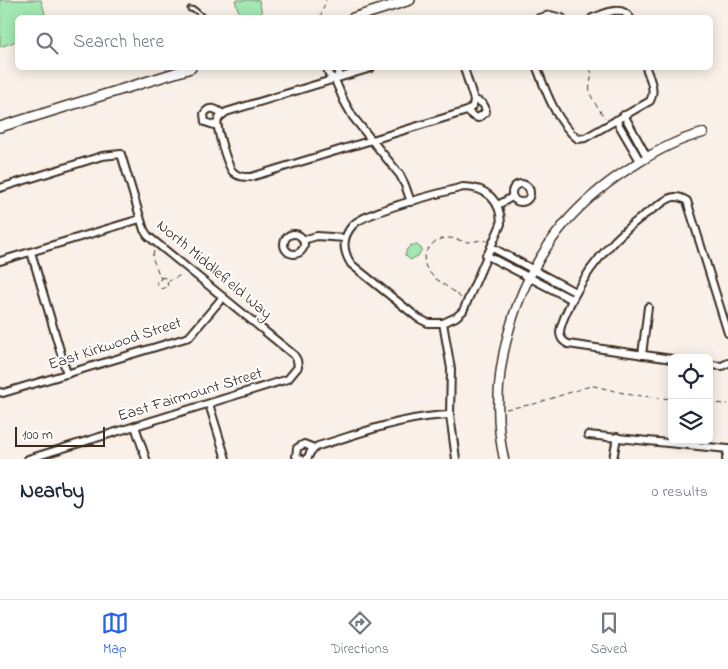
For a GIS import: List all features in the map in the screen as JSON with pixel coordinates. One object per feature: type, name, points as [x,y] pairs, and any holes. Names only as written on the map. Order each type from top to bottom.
[{"type":"main road","points":[[362,15],[410,0]]},
{"type":"main road","points":[[0,126],[184,70]]},
{"type":"street","points":[[601,15],[616,10],[628,15]]},
{"type":"street","points":[[327,70],[335,80],[353,117],[400,176],[411,202]]},
{"type":"street","points":[[335,80],[339,73],[338,70]]},
{"type":"street","points":[[365,70],[223,114],[218,119],[217,126],[230,168],[235,174],[242,177],[251,177],[467,111],[473,106],[474,100],[465,70]]},
{"type":"street","points":[[538,70],[565,126],[578,139],[585,138],[650,100],[653,95],[647,70]]},
{"type":"street","points":[[467,111],[478,118],[486,112],[484,104],[474,100]]},
{"type":"street","points":[[217,126],[205,122],[204,114],[206,110],[210,108],[216,109],[223,114]]},
{"type":"street","points":[[624,115],[643,159]]},
{"type":"street","points":[[616,120],[643,159]]},
{"type":"street","points":[[504,459],[500,425],[500,380],[506,345],[516,307],[544,251],[565,223],[588,199],[616,176],[643,159],[688,137],[703,133]]},
{"type":"street","name":"North Middlefield Way","points":[[0,188],[102,156],[121,154],[140,219],[148,236],[294,355],[298,367]]},
{"type":"street","points":[[463,187],[473,187],[486,191],[498,205],[501,224],[489,244],[463,311],[456,317],[443,323],[428,323],[418,318],[350,264],[345,255],[345,238],[353,224],[358,220],[411,202],[463,187]]},
{"type":"street","points":[[498,205],[512,197]]},
{"type":"street","points":[[668,358],[565,343],[560,336],[560,329],[575,292],[586,274],[612,243],[645,213],[670,198],[676,197],[687,201],[728,333]]},
{"type":"street","points":[[0,261],[140,219]]},
{"type":"street","points":[[303,240],[317,236],[345,238]]},
{"type":"street","points":[[489,244],[571,299]]},
{"type":"street","points":[[31,252],[68,374]]},
{"type":"street","points":[[486,255],[575,292]]},
{"type":"street","name":"East Kirkwood Street","points":[[0,392],[3,393],[189,337],[223,297]]},
{"type":"street","points":[[642,355],[648,306]]},
{"type":"street","points":[[443,323],[451,368],[450,415],[456,459]]},
{"type":"street","points":[[713,365],[728,364]]},
{"type":"street","name":"East Fairmount Street","points":[[28,459],[288,379],[298,367]]},
{"type":"street","points":[[209,404],[226,459]]},
{"type":"street","points":[[307,459],[308,454],[314,448],[403,420],[450,415]]},
{"type":"street","points":[[135,426],[146,459]]},
{"type":"street","points":[[588,435],[728,449],[726,459]]},
{"type":"street","points":[[614,459],[617,438]]},
{"type":"street","points":[[301,459],[296,456],[296,448],[304,444],[314,448]]},
{"type":"lane","points":[[190,9],[201,15]]},
{"type":"path","points":[[321,15],[326,0]]},
{"type":"path","points":[[591,70],[592,74],[589,90],[591,97],[606,119]]},
{"type":"path","points":[[461,299],[431,274],[425,264],[426,251],[434,243],[444,238],[466,242],[482,240],[489,244]]},
{"type":"path","points":[[154,251],[152,257],[161,279]]},
{"type":"path","points":[[167,282],[183,274]]},
{"type":"path","points":[[164,277],[168,287],[160,290],[156,281],[161,279],[164,277]]},
{"type":"path","points":[[506,410],[534,404],[594,386],[632,395],[668,399]]},
{"type":"path","points":[[713,403],[728,404]]},
{"type":"green space","points":[[0,0],[41,0],[45,15],[15,15],[15,42],[0,47]]},
{"type":"green space","points":[[235,0],[259,0],[263,15],[239,15]]},
{"type":"green space","points":[[411,245],[417,245],[422,249],[418,256],[410,260],[405,255]]}]
